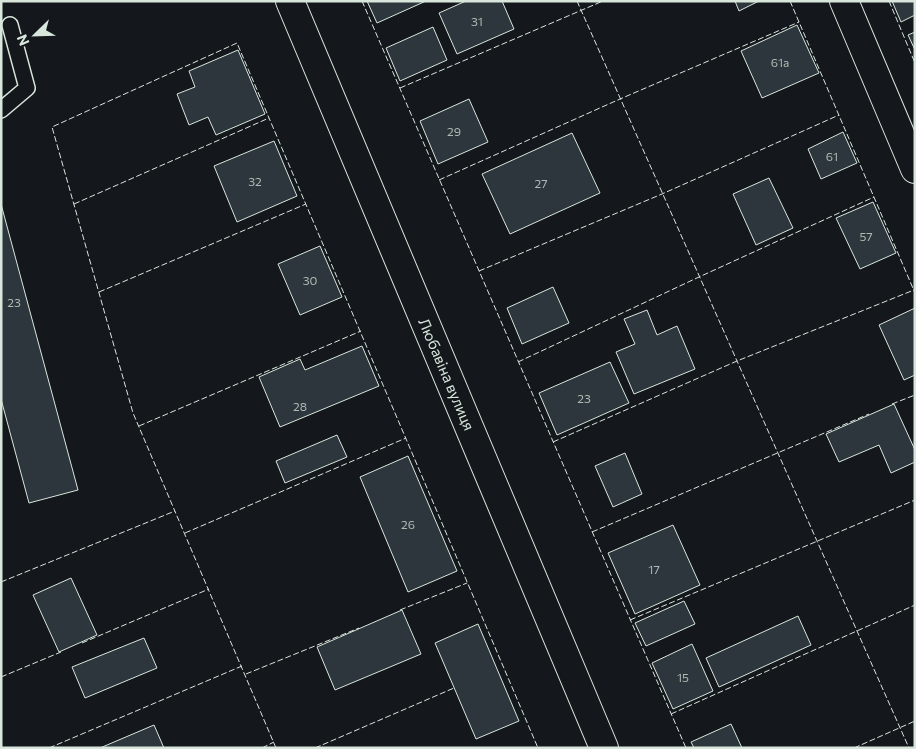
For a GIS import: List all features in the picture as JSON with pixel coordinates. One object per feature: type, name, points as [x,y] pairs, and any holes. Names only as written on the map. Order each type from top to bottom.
[{"type":"street","name":"Любавіна вулиця","points":[[290,1],[604,748]]},
{"type":"street","points":[[844,1],[915,169]]},
{"type":"lane","points":[[1,110],[27,88],[10,25]]},
{"type":"building","points":[[367,1],[426,1],[377,23]]},
{"type":"building","points":[[466,1],[502,1],[514,29],[457,54],[439,13]]},
{"type":"building","points":[[735,1],[759,1],[739,11]]},
{"type":"building","points":[[892,1],[915,1],[915,15],[901,22]]},
{"type":"building","points":[[797,25],[819,73],[762,98],[741,51]]},
{"type":"building","points":[[433,27],[447,60],[400,81],[386,48]]},
{"type":"building","points":[[915,32],[915,50],[908,35]]},
{"type":"building","points":[[238,50],[265,114],[216,135],[208,117],[189,125],[177,94],[195,87],[189,71]]},
{"type":"building","points":[[469,99],[488,142],[438,164],[420,121]]},
{"type":"building","points":[[843,132],[857,163],[821,179],[808,149]]},
{"type":"building","points":[[572,133],[600,193],[510,234],[482,174]]},
{"type":"building","points":[[274,141],[297,196],[237,222],[214,166]]},
{"type":"building","points":[[769,178],[793,228],[756,245],[733,194]]},
{"type":"building","points":[[873,202],[896,253],[860,269],[836,218]]},
{"type":"building","points":[[1,204],[78,490],[29,503],[1,399]]},
{"type":"building","points":[[320,246],[342,297],[300,315],[278,264]]},
{"type":"building","points":[[553,287],[569,323],[522,344],[507,308]]},
{"type":"building","points":[[915,308],[915,375],[904,380],[879,325]]},
{"type":"building","points":[[647,310],[657,335],[677,326],[695,369],[634,394],[616,352],[635,344],[624,319]]},
{"type":"building","points":[[362,346],[379,386],[280,427],[259,377],[300,359],[305,370]]},
{"type":"building","points":[[610,362],[629,403],[557,435],[539,393]]},
{"type":"building","points":[[894,404],[915,450],[915,462],[891,473],[879,445],[839,462],[826,434]]},
{"type":"building","points":[[337,435],[347,457],[285,483],[276,461]]},
{"type":"building","points":[[625,453],[642,494],[613,507],[595,466]]},
{"type":"building","points":[[408,456],[457,571],[408,592],[360,477]]},
{"type":"building","points":[[673,525],[700,585],[635,614],[608,553]]},
{"type":"building","points":[[71,578],[97,635],[59,652],[33,595]]},
{"type":"building","points":[[684,601],[695,624],[646,646],[635,623]]},
{"type":"building","points":[[402,610],[421,654],[335,690],[317,647]]},
{"type":"building","points":[[798,616],[811,645],[719,687],[706,658]]},
{"type":"building","points":[[478,624],[519,721],[476,739],[435,643]]},
{"type":"building","points":[[144,638],[157,668],[85,698],[72,667]]},
{"type":"building","points":[[692,644],[713,691],[673,709],[652,663]]},
{"type":"building","points":[[731,724],[742,748],[694,748],[691,742]]},
{"type":"building","points":[[154,725],[164,748],[100,748]]},
{"type":"fence","points":[[362,1],[686,748]]},
{"type":"fence","points":[[577,1],[909,748]]},
{"type":"fence","points":[[400,88],[603,1]]},
{"type":"fence","points":[[790,1],[915,293]]},
{"type":"fence","points":[[889,1],[915,63]]},
{"type":"fence","points":[[439,180],[799,22]]},
{"type":"fence","points":[[276,748],[133,413],[52,127],[237,43],[538,748]]},
{"type":"fence","points":[[479,271],[662,194],[839,115]]},
{"type":"fence","points":[[74,204],[269,118]]},
{"type":"fence","points":[[518,362],[874,197]]},
{"type":"fence","points":[[99,292],[306,204]]},
{"type":"fence","points":[[553,442],[737,361],[914,290]]},
{"type":"fence","points":[[139,426],[361,331]]},
{"type":"fence","points":[[892,404],[915,395]]},
{"type":"fence","points":[[592,532],[869,414]]},
{"type":"fence","points":[[185,533],[406,438]]},
{"type":"fence","points":[[630,620],[915,500]]},
{"type":"fence","points":[[1,582],[175,511]]},
{"type":"fence","points":[[400,610],[467,583]]},
{"type":"fence","points":[[82,643],[209,589]]},
{"type":"fence","points":[[671,714],[915,605]]},
{"type":"fence","points":[[246,674],[359,628]]},
{"type":"fence","points":[[1,677],[61,652]]},
{"type":"fence","points":[[49,748],[242,666]]},
{"type":"fence","points":[[315,748],[454,688]]},
{"type":"fence","points":[[854,748],[915,721]]},
{"type":"fence","points":[[262,748],[274,742]]}]
